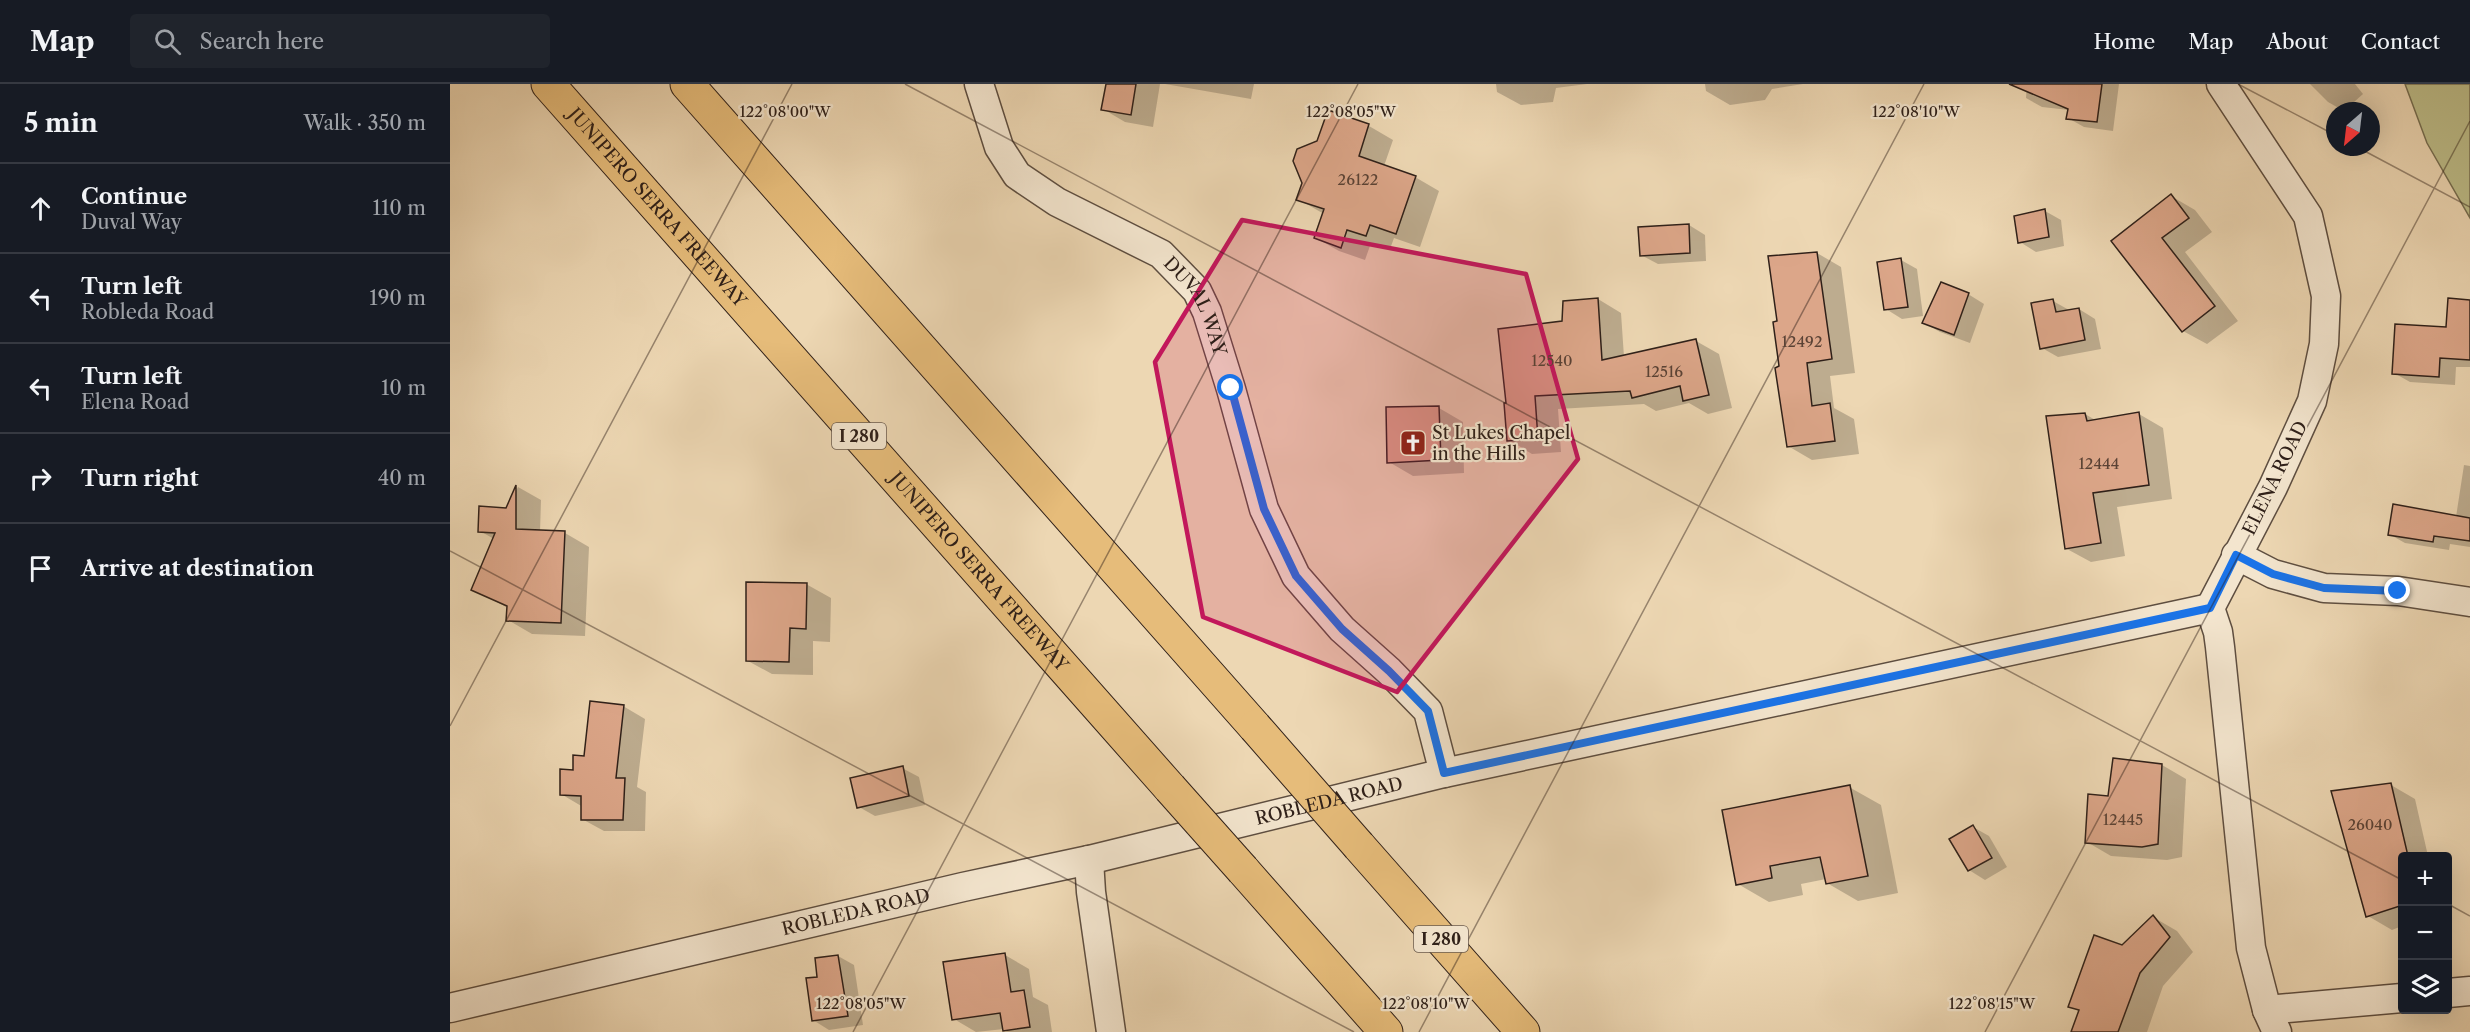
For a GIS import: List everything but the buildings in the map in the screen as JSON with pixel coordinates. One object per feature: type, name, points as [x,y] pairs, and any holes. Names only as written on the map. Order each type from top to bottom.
[{"type":"highway","name":"JUNIPERO SERRA FREEWAY","points":[[548,84],[1386,1032]]},
{"type":"highway","name":"I 280","points":[[687,84],[1522,1032]]},
{"type":"street","name":"DUVAL WAY","points":[[979,84],[999,147],[1017,175],[1057,202],[1161,254],[1197,291],[1207,312],[1231,388],[1264,509],[1296,576],[1342,629],[1389,671],[1428,711],[1444,773]]},
{"type":"street","name":"ELENA ROAD","points":[[2210,608],[2273,487],[2312,401],[2324,344],[2326,296],[2308,216],[2221,84]]},
{"type":"street","points":[[2236,555],[2273,574],[2324,588],[2398,591],[2470,602]]},
{"type":"street","name":"ROBLEDA ROAD","points":[[450,1008],[951,890],[1089,860],[1444,773],[2210,608]]},
{"type":"street","points":[[2210,608],[2220,647],[2251,948],[2272,1021],[2398,999]]},
{"type":"street","points":[[1089,860],[1091,892],[1111,1032]]},
{"type":"street","points":[[2452,993],[2470,991]]},
{"type":"highlighted area","points":[[1242,220],[1526,274],[1578,459],[1397,692],[1203,617],[1155,362]]},
{"type":"green space","points":[[2405,84],[2470,84],[2470,218],[2427,143]]},
{"type":"place","name":"St Lukes Chapel in the Hills","points":[[1413,443]]},
{"type":"route","points":[[1231,388],[1264,509],[1296,576],[1342,629],[1389,671],[1428,711],[1444,773],[2210,608],[2236,555],[2273,574],[2324,588],[2398,591]]}]
